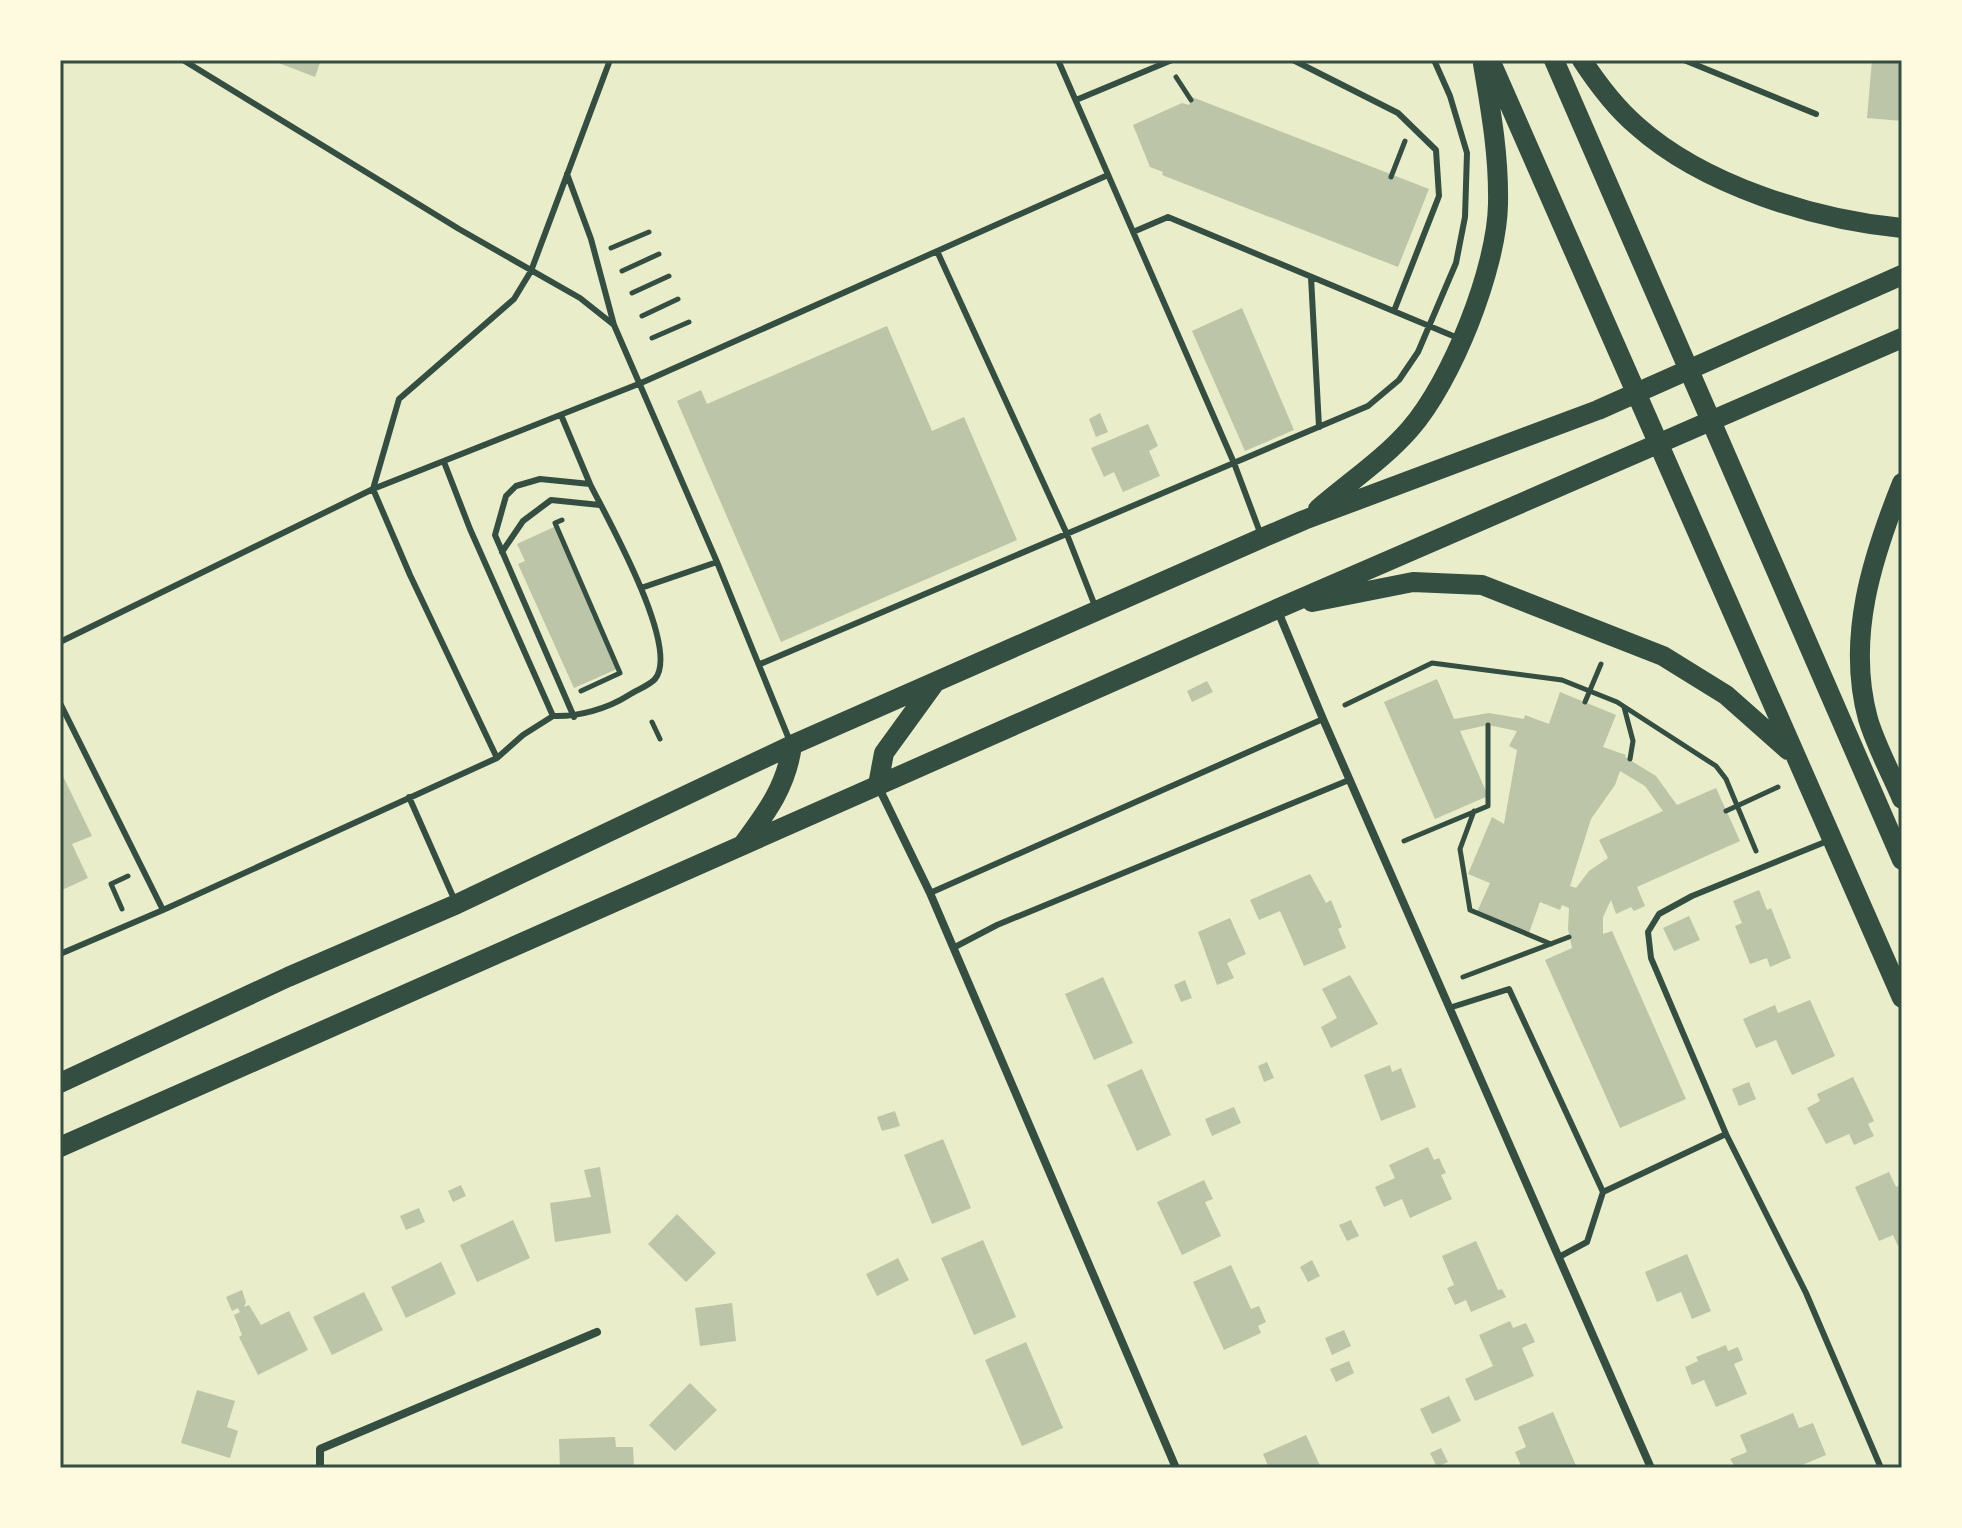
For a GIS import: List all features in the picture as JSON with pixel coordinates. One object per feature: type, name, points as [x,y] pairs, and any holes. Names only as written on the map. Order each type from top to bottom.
[{"type":"main road","points":[[1304,520],[1413,426],[1440,385],[1461,340],[1486,269],[1497,219],[1497,145],[1483,60]]},
{"type":"main road","points":[[1490,60],[1902,998]]},
{"type":"main road","points":[[1554,60],[1902,860]]},
{"type":"main road","points":[[1582,60],[1636,125],[1684,160],[1752,191],[1811,212],[1861,225],[1902,228]]},
{"type":"main road","points":[[60,1083],[288,977],[457,904],[792,745],[1262,538],[1598,410],[1902,275]]},
{"type":"main road","points":[[60,1147],[1277,609],[1902,338]]},
{"type":"main road","points":[[1902,483],[1882,537],[1865,598],[1860,631],[1860,669],[1870,723],[1902,799]]},
{"type":"main road","points":[[1277,609],[1413,582],[1482,585],[1663,656],[1726,695],[1793,755]]},
{"type":"main road","points":[[878,785],[884,753],[934,684]]},
{"type":"main road","points":[[741,846],[775,800],[789,768],[792,745]]},
{"type":"street","points":[[1277,609],[1651,1468]]},
{"type":"street","points":[[878,785],[930,893],[1176,1468]]},
{"type":"street","points":[[320,1468],[320,1449],[597,1332]]},
{"type":"lane","points":[[183,60],[580,298],[614,325]]},
{"type":"lane","points":[[497,758],[410,575],[373,489],[399,399],[514,299],[531,271],[610,60]]},
{"type":"lane","points":[[1058,60],[1234,463],[1262,538]]},
{"type":"lane","points":[[1293,60],[1398,113],[1436,150],[1439,196],[1394,311]]},
{"type":"lane","points":[[760,664],[1368,406],[1399,380],[1431,327],[1456,263],[1465,217],[1467,153],[1450,96],[1434,60]]},
{"type":"lane","points":[[1684,60],[1816,114]]},
{"type":"lane","points":[[1076,100],[1169,61]]},
{"type":"lane","points":[[567,174],[591,239],[614,325],[792,745]]},
{"type":"lane","points":[[60,642],[373,489],[641,383],[1108,175]]},
{"type":"lane","points":[[1133,232],[1168,217],[1461,340]]},
{"type":"lane","points":[[937,251],[1066,532],[1097,612]]},
{"type":"lane","points":[[1311,277],[1319,427]]},
{"type":"lane","points":[[60,954],[497,758],[523,735],[553,716],[574,717],[623,699],[656,678],[662,662],[659,638],[641,588],[590,484],[561,415]]},
{"type":"lane","points":[[444,462],[470,529],[553,716]]},
{"type":"lane","points":[[574,717],[495,535],[506,496],[516,486],[540,479],[590,484]]},
{"type":"lane","points":[[502,552],[523,521],[551,500],[600,505]]},
{"type":"lane","points":[[641,588],[717,562]]},
{"type":"lane","points":[[60,703],[163,910]]},
{"type":"lane","points":[[930,893],[1323,719]]},
{"type":"lane","points":[[953,948],[1023,914],[1349,780]]},
{"type":"lane","points":[[409,797],[457,904]]},
{"type":"lane","points":[[1831,840],[1692,896],[1659,914],[1648,932],[1651,958],[1726,1134],[1806,1293],[1881,1468]]},
{"type":"lane","points":[[1449,1008],[1509,989],[1603,1192],[1587,1242],[1559,1257]]},
{"type":"lane","points":[[1603,1192],[1726,1134]]},
{"type":"path","points":[[1169,61],[1191,100]]},
{"type":"path","points":[[1391,177],[1403,146]]},
{"type":"path","points":[[611,248],[649,232]]},
{"type":"path","points":[[622,271],[659,254]]},
{"type":"path","points":[[632,293],[669,276]]},
{"type":"path","points":[[642,316],[678,299]]},
{"type":"path","points":[[652,338],[689,322]]},
{"type":"path","points":[[568,518],[555,523],[620,673],[577,693]]},
{"type":"path","points":[[1345,705],[1432,663],[1562,680],[1624,706],[1716,766],[1726,779],[1750,832]]},
{"type":"path","points":[[1585,702],[1601,664]]},
{"type":"path","points":[[1624,706],[1633,741],[1630,759]]},
{"type":"path","points":[[652,722],[660,739]]},
{"type":"path","points":[[1404,841],[1488,806],[1488,725]]},
{"type":"path","points":[[1726,811],[1778,787]]},
{"type":"path","points":[[1474,811],[1460,849],[1470,910],[1551,944]]},
{"type":"path","points":[[111,884],[129,924]]},
{"type":"path","points":[[1463,977],[1569,937]]},
{"type":"building","points":[[271,60],[321,60],[315,77]]},
{"type":"building","points":[[1872,60],[1902,60],[1902,121],[1867,118]]},
{"type":"building","points":[[1192,97],[1429,189],[1398,267],[1162,175],[1163,172],[1150,167],[1133,125],[1182,103],[1189,105]]},
{"type":"building","points":[[1242,308],[1294,430],[1245,451],[1192,331]]},
{"type":"building","points":[[887,326],[932,431],[964,417],[1017,540],[781,642],[677,401],[701,390],[707,404]]},
{"type":"building","points":[[1100,413],[1108,432],[1096,437],[1089,419]]},
{"type":"building","points":[[1148,424],[1158,446],[1149,451],[1160,476],[1123,492],[1114,472],[1104,477],[1091,448]]},
{"type":"building","points":[[554,527],[617,669],[574,688],[518,564],[525,561],[517,544]]},
{"type":"building","points":[[1437,679],[1454,719],[1489,713],[1524,719],[1525,715],[1549,724],[1560,692],[1616,715],[1603,747],[1626,755],[1656,776],[1677,805],[1716,788],[1740,841],[1637,887],[1645,906],[1634,911],[1631,907],[1616,914],[1611,900],[1603,917],[1603,934],[1612,931],[1686,1099],[1620,1128],[1545,960],[1572,948],[1568,929],[1569,908],[1562,905],[1560,910],[1540,902],[1529,933],[1477,912],[1490,883],[1468,874],[1492,817],[1504,824],[1517,750],[1509,746],[1517,731],[1488,725],[1460,731],[1488,796],[1435,819],[1384,702]],"holes":[[[1620,771],[1645,786],[1663,811],[1599,840],[1608,858],[1589,871],[1576,888],[1570,886],[1591,819],[1615,785]]]},
{"type":"building","points":[[1207,681],[1213,692],[1192,702],[1187,691]]},
{"type":"building","points":[[60,770],[92,836],[72,844],[88,878],[60,891]]},
{"type":"building","points":[[1310,874],[1326,903],[1331,900],[1342,927],[1338,929],[1346,948],[1304,966],[1280,911],[1259,920],[1250,900]]},
{"type":"building","points":[[1759,890],[1767,910],[1771,908],[1791,958],[1770,967],[1767,958],[1750,964],[1735,926],[1742,923],[1733,901]]},
{"type":"building","points":[[1689,916],[1700,940],[1674,951],[1663,928]]},
{"type":"building","points":[[1230,918],[1246,954],[1227,963],[1234,978],[1217,985],[1198,932]]},
{"type":"building","points":[[1350,975],[1378,1024],[1331,1048],[1321,1027],[1337,1018],[1322,989]]},
{"type":"building","points":[[1103,977],[1133,1043],[1094,1060],[1065,994]]},
{"type":"building","points":[[1185,980],[1192,998],[1181,1002],[1174,985]]},
{"type":"building","points":[[1810,1000],[1835,1056],[1792,1075],[1776,1040],[1756,1048],[1743,1019],[1775,1005],[1778,1013]]},
{"type":"building","points":[[1267,1062],[1274,1078],[1264,1082],[1258,1066]]},
{"type":"building","points":[[1390,1065],[1392,1072],[1401,1068],[1416,1107],[1381,1121],[1364,1075]]},
{"type":"building","points":[[1142,1069],[1171,1135],[1137,1151],[1107,1085]]},
{"type":"building","points":[[1853,1077],[1874,1121],[1868,1124],[1874,1136],[1854,1145],[1849,1134],[1826,1144],[1807,1108],[1820,1101],[1817,1094]]},
{"type":"building","points":[[1749,1082],[1756,1099],[1739,1106],[1732,1089]]},
{"type":"building","points":[[1234,1107],[1241,1123],[1212,1136],[1205,1119]]},
{"type":"building","points":[[895,1111],[900,1126],[882,1131],[877,1117]]},
{"type":"building","points":[[943,1139],[971,1208],[932,1224],[904,1155]]},
{"type":"building","points":[[1428,1147],[1434,1160],[1439,1158],[1446,1173],[1441,1175],[1452,1199],[1410,1218],[1402,1199],[1384,1207],[1375,1187],[1395,1178],[1389,1165]]},
{"type":"building","points":[[600,1167],[611,1233],[555,1242],[550,1203],[591,1197],[584,1170]]},
{"type":"building","points":[[1889,1172],[1896,1187],[1902,1184],[1902,1245],[1898,1246],[1893,1235],[1879,1241],[1855,1187]]},
{"type":"building","points":[[1204,1180],[1213,1199],[1205,1202],[1221,1236],[1182,1255],[1157,1202]]},
{"type":"building","points":[[461,1185],[466,1196],[453,1202],[448,1191]]},
{"type":"building","points":[[419,1208],[425,1222],[406,1230],[400,1216]]},
{"type":"building","points":[[677,1214],[716,1253],[686,1282],[648,1244]]},
{"type":"building","points":[[513,1220],[530,1258],[477,1282],[460,1245]]},
{"type":"building","points":[[1351,1220],[1359,1236],[1347,1241],[1339,1225]]},
{"type":"building","points":[[983,1240],[1016,1317],[974,1335],[941,1258]]},
{"type":"building","points":[[1476,1241],[1498,1290],[1502,1289],[1506,1297],[1471,1312],[1466,1300],[1455,1305],[1447,1288],[1454,1285],[1442,1256]]},
{"type":"building","points":[[1687,1254],[1711,1311],[1692,1319],[1681,1292],[1657,1302],[1645,1272]]},
{"type":"building","points":[[898,1258],[909,1280],[877,1296],[866,1274]]},
{"type":"building","points":[[1312,1260],[1320,1276],[1308,1282],[1300,1267]]},
{"type":"building","points":[[441,1262],[456,1294],[406,1318],[391,1287]]},
{"type":"building","points":[[1231,1265],[1251,1309],[1259,1306],[1266,1322],[1258,1326],[1261,1333],[1224,1350],[1193,1282]]},
{"type":"building","points":[[242,1290],[246,1302],[244,1307],[249,1305],[261,1325],[289,1311],[308,1350],[258,1375],[239,1337],[242,1335],[234,1315],[240,1312],[238,1308],[232,1311],[226,1297]]},
{"type":"building","points":[[364,1292],[383,1330],[332,1355],[313,1317]]},
{"type":"building","points":[[732,1303],[736,1341],[700,1346],[695,1308]]},
{"type":"building","points":[[1510,1321],[1513,1328],[1526,1323],[1535,1342],[1522,1348],[1534,1376],[1475,1401],[1465,1379],[1493,1366],[1479,1335]]},
{"type":"building","points":[[1344,1330],[1351,1346],[1332,1355],[1325,1338]]},
{"type":"building","points":[[1026,1342],[1063,1428],[1022,1446],[985,1360]]},
{"type":"building","points":[[1726,1345],[1728,1351],[1738,1347],[1743,1360],[1734,1364],[1747,1394],[1716,1407],[1704,1380],[1692,1385],[1685,1367],[1698,1361],[1696,1357]]},
{"type":"building","points":[[1349,1361],[1354,1373],[1336,1382],[1330,1369]]},
{"type":"building","points":[[690,1383],[717,1410],[675,1451],[649,1425]]},
{"type":"building","points":[[197,1390],[235,1401],[227,1427],[238,1431],[230,1458],[181,1443]]},
{"type":"building","points":[[1449,1396],[1461,1421],[1432,1434],[1420,1409]]},
{"type":"building","points":[[1553,1412],[1577,1468],[1522,1468],[1515,1452],[1526,1447],[1518,1427]]},
{"type":"building","points":[[1793,1413],[1799,1428],[1813,1423],[1826,1455],[1795,1468],[1736,1468],[1730,1459],[1747,1452],[1740,1435]]},
{"type":"building","points":[[1306,1435],[1321,1468],[1269,1468],[1263,1454]]},
{"type":"building","points":[[615,1437],[616,1447],[633,1447],[634,1468],[560,1468],[559,1439]]},
{"type":"building","points":[[1441,1448],[1448,1462],[1437,1467],[1430,1453]]}]
